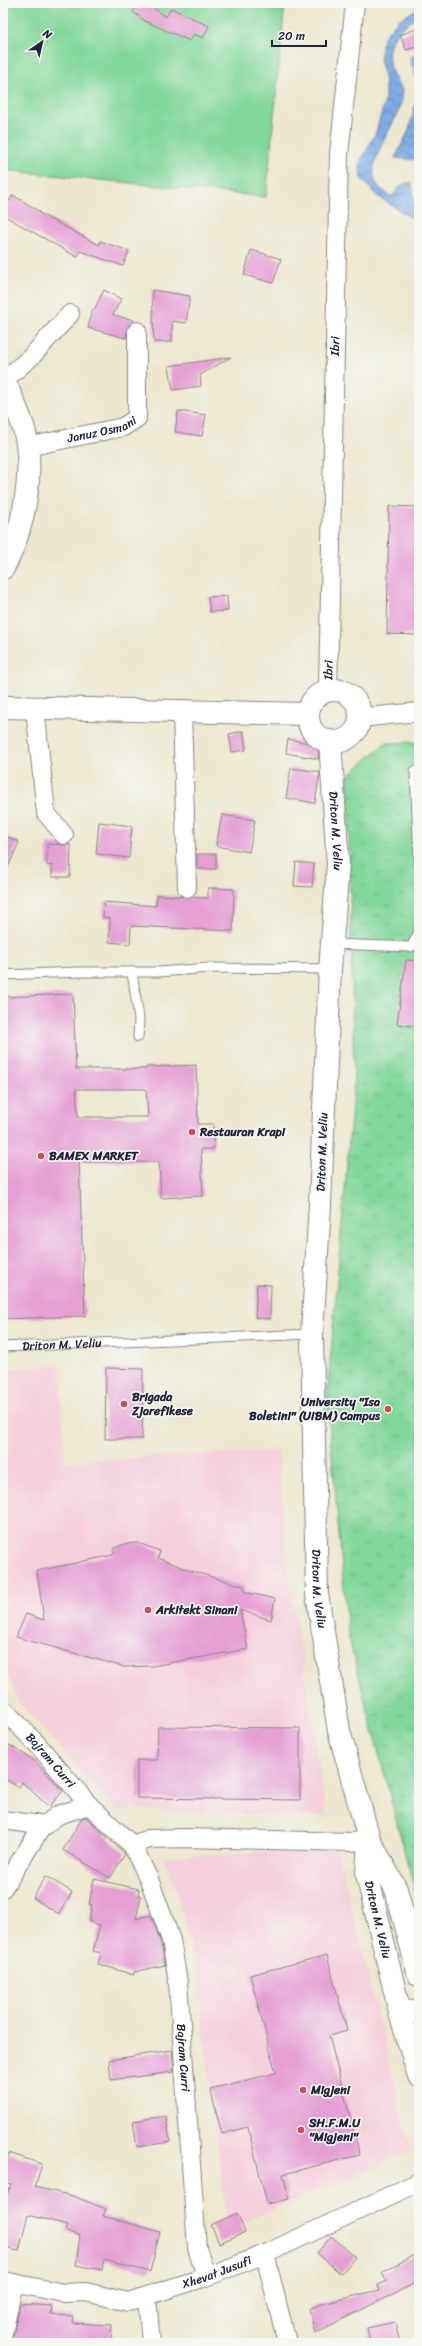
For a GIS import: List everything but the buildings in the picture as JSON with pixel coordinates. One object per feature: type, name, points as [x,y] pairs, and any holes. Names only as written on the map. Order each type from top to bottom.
[{"type":"street","name":"Ibri","points":[[328,690],[340,154],[355,3]]},
{"type":"street","points":[[3,568],[13,550],[22,520],[27,486],[27,447],[24,430],[3,379],[31,357],[70,314]]},
{"type":"street","name":"Januz Osmani","points":[[27,447],[123,427],[134,422],[137,418],[138,331]]},
{"type":"street","points":[[328,690],[344,692],[356,702],[359,718],[352,733],[346,738],[330,741],[316,735],[309,721],[308,714],[314,698],[328,690]]},
{"type":"street","points":[[3,707],[308,714]]},
{"type":"street","points":[[35,708],[46,813],[64,835]]},
{"type":"street","points":[[182,710],[187,888]]},
{"type":"street","points":[[359,718],[419,712]]},
{"type":"street","name":"Driton M. Veliu","points":[[330,741],[338,864],[330,969],[320,1204],[312,1334],[317,1594],[339,1731],[369,1839],[396,1889],[419,1975]]},
{"type":"street","name":"Bajram Curri","points":[[3,1709],[37,1744],[89,1805],[132,1845],[149,1879],[171,1940],[178,1982],[197,2248],[206,2277]]},
{"type":"street","points":[[3,1888],[40,1830],[46,1824],[58,1815],[89,1805]]},
{"type":"street","points":[[3,1820],[32,1824],[46,1824]]},
{"type":"street","points":[[132,1845],[149,1839],[184,1838],[345,1842],[369,1839]]},
{"type":"street","name":"Driton M. Veliu","points":[[369,1839],[367,1874],[403,2003],[419,2076]]},
{"type":"street","points":[[403,2003],[419,1986]]},
{"type":"street","name":"Xhevat Jusufi","points":[[8,2282],[64,2293],[86,2292],[128,2302],[206,2277],[265,2254],[419,2182]]},
{"type":"street","points":[[265,2254],[287,2343]]},
{"type":"street","points":[[3,2333],[8,2282]]},
{"type":"street","points":[[146,2297],[151,2343]]},
{"type":"lane","points":[[415,771],[419,857]]},
{"type":"lane","points":[[332,944],[415,948],[419,932]]},
{"type":"lane","points":[[3,975],[132,972],[209,968],[330,969]]},
{"type":"lane","points":[[132,972],[139,1019],[138,1037]]},
{"type":"lane","name":"Driton M. Veliu","points":[[3,1347],[312,1334]]},
{"type":"shaded area","name":"Arkitekt Sinani","points":[[60,1365],[65,1462],[278,1450],[286,1556],[327,1817],[116,1809],[19,1703],[3,1663],[3,1370]]},
{"type":"shaded area","name":"Migjeni","points":[[337,1848],[411,2151],[228,2229],[203,2028],[199,1982],[175,1885],[163,1857]]},
{"type":"green space","points":[[3,3],[285,3],[266,197],[3,170]]},
{"type":"green space","points":[[419,742],[419,1907],[348,1635],[327,1399],[354,1082],[348,776],[385,743]]},
{"type":"water","points":[[419,8],[419,17],[404,26],[398,32],[393,38],[390,46],[388,54],[389,63],[401,88],[402,99],[399,109],[377,156],[374,167],[374,178],[378,186],[392,197],[403,185],[406,183],[412,183],[414,199],[419,206],[419,223],[376,195],[361,178],[360,162],[375,135],[385,101],[385,82],[380,58],[383,38],[397,21]]},
{"type":"water","points":[[419,54],[419,88],[410,57]]},
{"type":"water","points":[[419,88],[419,160],[395,158],[409,130]]},
{"type":"place","name":"Restauran Krapi","points":[[192,1132]]},
{"type":"place","name":"BAMEX MARKET","points":[[41,1156]]},
{"type":"place","name":"Brigada Zjarefikese","points":[[124,1404]]},
{"type":"place","name":"University \"Isa Boletini\" (UIBM) Campus","points":[[388,1409]]},
{"type":"place","name":"Arkitekt Sinani","points":[[148,1610]]},
{"type":"place","name":"Migjeni","points":[[303,2090]]},
{"type":"place","name":"SH.F.M.U \"Migjeni\"","points":[[301,2130]]}]
